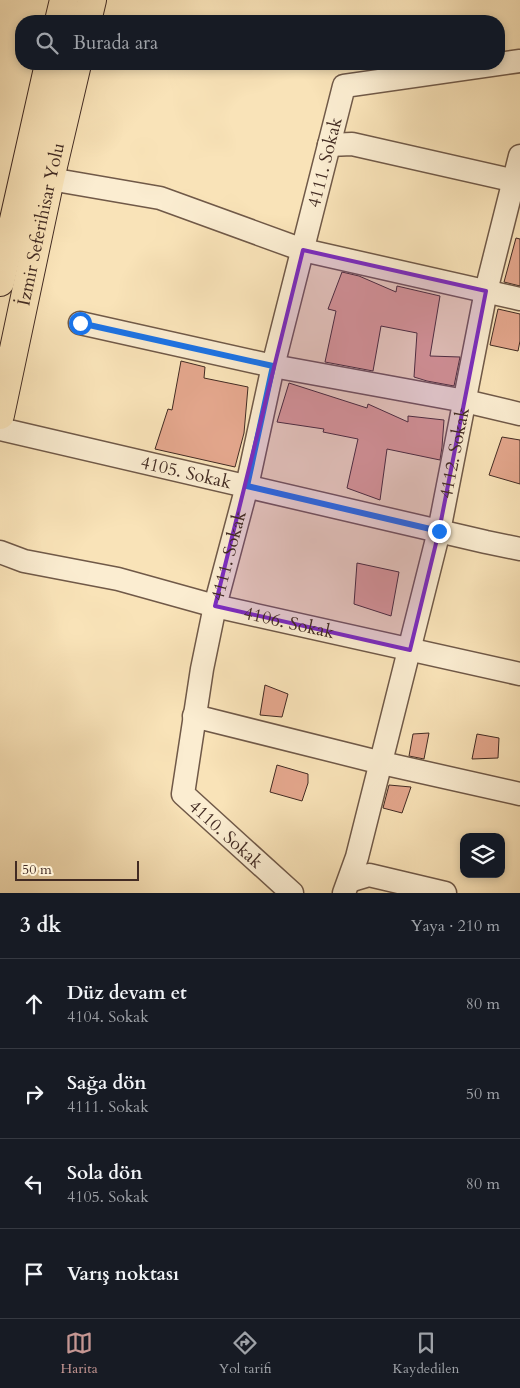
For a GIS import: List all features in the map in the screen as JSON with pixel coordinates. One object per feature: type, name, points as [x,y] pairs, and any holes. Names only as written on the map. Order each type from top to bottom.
[{"type":"main road","points":[[60,15],[64,0]]},
{"type":"main road","points":[[88,15],[92,0]]},
{"type":"main road","name":"İzmir Seferihisar Yolu","points":[[0,280],[48,70]]},
{"type":"main road","name":"İzmir Seferihisar Yolu","points":[[0,415],[50,179],[76,70]]},
{"type":"street","name":"4111. Sokak","points":[[505,63],[520,61]]},
{"type":"street","name":"4111. Sokak","points":[[183,794],[202,669],[215,606],[247,486],[273,366],[344,86],[457,70]]},
{"type":"street","points":[[329,145],[352,144],[517,181]]},
{"type":"street","name":"4112. Sokak","points":[[346,887],[357,857],[382,763],[439,531],[486,291],[517,181],[520,156]]},
{"type":"street","points":[[50,179],[160,198],[303,250],[520,299]]},
{"type":"street","points":[[80,323],[273,366],[465,400],[520,414]]},
{"type":"street","name":"4105. Sokak","points":[[0,428],[520,549]]},
{"type":"street","name":"4106. Sokak","points":[[0,552],[24,561],[118,579],[215,606],[520,674]]},
{"type":"street","points":[[194,716],[382,763],[520,794]]},
{"type":"street","name":"4110. Sokak","points":[[183,794],[292,893]]},
{"type":"street","points":[[346,887],[370,875],[444,893]]},
{"type":"highlighted area","points":[[303,250],[486,291],[439,531],[410,650],[215,606]]},
{"type":"building","points":[[516,238],[520,239],[520,286],[504,282]]},
{"type":"building","points":[[342,272],[359,276],[396,292],[397,286],[440,296],[430,356],[460,357],[454,386],[414,377],[417,333],[381,326],[373,371],[325,362],[336,311],[328,309]]},
{"type":"building","points":[[498,309],[520,314],[518,351],[490,345]]},
{"type":"building","points":[[181,361],[205,367],[204,378],[248,387],[244,433],[235,467],[155,449],[168,409],[172,410]]},
{"type":"building","points":[[289,383],[367,408],[368,404],[408,422],[408,416],[444,420],[440,460],[387,449],[380,500],[347,488],[358,439],[323,432],[324,429],[277,422]]},
{"type":"building","points":[[502,437],[520,440],[520,484],[489,475]]},
{"type":"building","points":[[357,563],[399,572],[391,616],[354,604]]},
{"type":"building","points":[[265,685],[288,694],[282,717],[260,715]]},
{"type":"building","points":[[429,733],[424,759],[409,756],[413,734]]},
{"type":"building","points":[[477,734],[499,738],[498,758],[472,759]]},
{"type":"building","points":[[277,765],[308,774],[308,783],[302,801],[270,792]]},
{"type":"building","points":[[389,785],[411,787],[402,813],[383,808]]},
{"type":"route","points":[[80,323],[273,366],[247,486],[439,531]]}]
